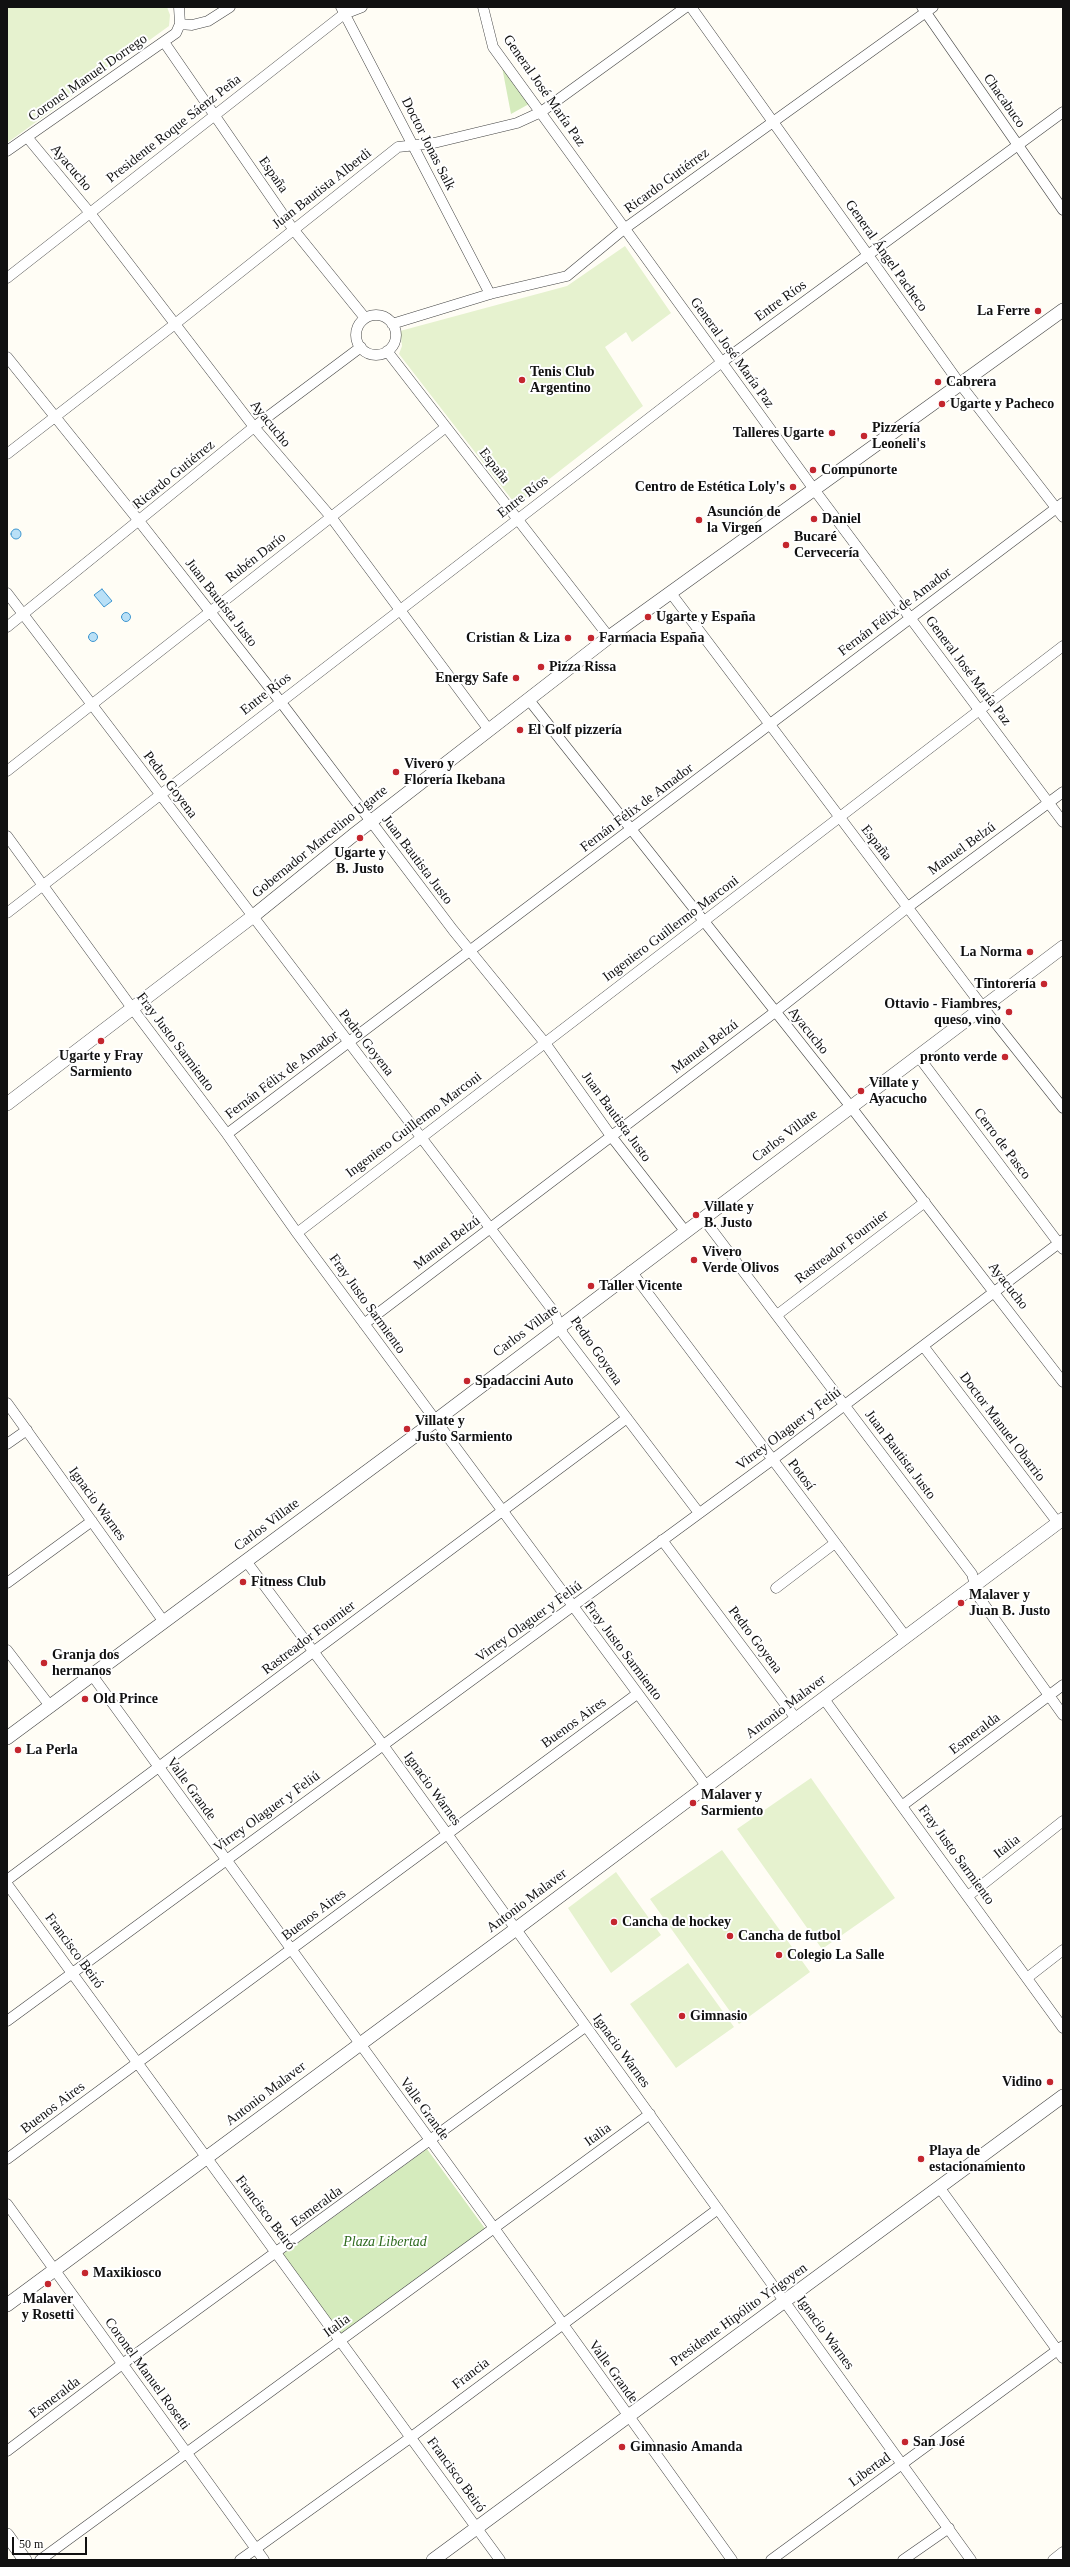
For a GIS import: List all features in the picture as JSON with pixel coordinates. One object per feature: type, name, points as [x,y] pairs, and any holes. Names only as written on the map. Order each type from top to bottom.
[{"type":"street","points":[[178,7],[180,24],[192,25],[208,22],[230,7]]},
{"type":"street","name":"Presidente Roque Sáenz Peña","points":[[7,278],[214,115],[342,11],[362,7]]},
{"type":"street","name":"General José María Paz","points":[[483,7],[493,47],[813,488],[1063,822]]},
{"type":"street","name":"Juan Bautista Alberdi","points":[[7,454],[176,324],[398,147],[434,142],[517,123],[541,112],[686,7]]},
{"type":"street","name":"General Ángel Pacheco","points":[[691,7],[774,121],[960,384],[1060,506],[1063,517]]},
{"type":"street","name":"Ricardo Gutiérrez","points":[[392,324],[490,294],[567,276],[624,229],[927,9]]},
{"type":"street","name":"Chacabuco","points":[[927,9],[1063,210]]},
{"type":"street","name":"Doctor Jonas Salk","points":[[342,11],[490,294]]},
{"type":"street","name":"Coronel Manuel Dorrego","points":[[7,151],[164,42],[176,33],[180,24]]},
{"type":"street","name":"España","points":[[164,42],[293,230],[365,318]]},
{"type":"street","name":"Entre Ríos","points":[[7,913],[400,608],[722,362],[1063,112]]},
{"type":"street","name":"Ayacucho","points":[[27,137],[90,213],[254,427],[331,517],[400,608],[489,730]]},
{"type":"street","name":"Gobernador Marcelino Ugarte","points":[[9,1099],[252,917],[370,821],[609,637],[813,488],[1063,310]]},
{"type":"street","points":[[370,316],[382,316],[392,324],[395,329],[394,341],[387,351],[370,353],[361,347],[357,342],[357,329],[365,318],[370,316]]},
{"type":"street","name":"Ricardo Gutiérrez","points":[[7,627],[254,427],[361,347]]},
{"type":"street","name":"España","points":[[387,351],[609,637]]},
{"type":"street","name":"Juan Bautista Justo","points":[[7,357],[54,418],[139,521],[280,701],[471,952],[545,1043],[611,1136],[684,1231]]},
{"type":"street","name":"Rubén Darío","points":[[7,770],[446,427]]},
{"type":"street","name":"Fernán Félix de Amador","points":[[227,1134],[471,952],[1060,506]]},
{"type":"street","name":"España","points":[[670,592],[982,1006],[1061,1101]]},
{"type":"street","name":"Pedro Goyena","points":[[7,593],[554,1312],[563,1334],[699,1513]]},
{"type":"street","name":"Ingeniero Guillermo Marconi","points":[[297,1233],[1063,646]]},
{"type":"street","name":"Ayacucho","points":[[529,700],[775,1012],[852,1107],[1063,1382]]},
{"type":"street","name":"Manuel Belzú","points":[[364,1324],[775,1012],[908,907],[1063,792]]},
{"type":"street","name":"Fray Justo Sarmiento","points":[[7,836],[132,1008],[227,1134],[297,1233],[707,1787]]},
{"type":"street","name":"Carlos Villate","points":[[7,1738],[436,1421],[631,1271],[852,1107],[982,1006],[1063,947]]},
{"type":"street","name":"Cerro de Pasco","points":[[918,1056],[1061,1244]]},
{"type":"street","name":"Rastreador Fournier","points":[[777,1315],[925,1202]]},
{"type":"street","name":"Juan Bautista Justo","points":[[703,1218],[972,1574],[978,1596],[1063,1715]]},
{"type":"street","name":"Virrey Olaguer y Feliú","points":[[7,2021],[74,1974],[225,1860],[573,1607],[1061,1244]]},
{"type":"street","name":"Potosí","points":[[631,1271],[906,1637]]},
{"type":"street","name":"Doctor Manuel Obarrio","points":[[924,1347],[1060,1522]]},
{"type":"street","name":"Ignacio Warnes","points":[[7,1404],[164,1622]]},
{"type":"street","name":"Rastreador Fournier","points":[[7,1880],[627,1418]]},
{"type":"street","points":[[7,1444],[27,1430]]},
{"type":"street","points":[[7,1583],[92,1520]]},
{"type":"street","name":"Antonio Malaver","points":[[7,2304],[707,1787],[1060,1522]]},
{"type":"street","name":"Pedro Goyena","points":[[662,1540],[797,1720]]},
{"type":"street","points":[[776,1588],[835,1542]]},
{"type":"street","name":"Ignacio Warnes","points":[[246,1561],[383,1745],[516,1928],[585,2026],[971,2560]]},
{"type":"street","points":[[7,1650],[50,1706]]},
{"type":"street","name":"Valle Grande","points":[[92,1675],[429,2142],[494,2228],[561,2324],[732,2560]]},
{"type":"street","name":"Esmeralda","points":[[903,1805],[1063,1686]]},
{"type":"street","name":"Buenos Aires","points":[[7,2159],[637,1694]]},
{"type":"street","name":"Fray Justo Sarmiento","points":[[824,1699],[903,1805],[1063,2028]]},
{"type":"street","name":"Italia","points":[[968,1896],[1063,1821]]},
{"type":"street","name":"Francisco Beiró","points":[[7,1884],[500,2560]]},
{"type":"street","points":[[1027,1978],[1063,1950]]},
{"type":"street","name":"Esmeralda","points":[[7,2452],[121,2365],[277,2254],[585,2026]]},
{"type":"street","name":"Presidente Hipólito Yrigoyen","points":[[433,2560],[1063,2096]]},
{"type":"street","name":"Italia","points":[[40,2560],[650,2114]]},
{"type":"street","points":[[939,2187],[1061,2351]]},
{"type":"street","name":"Coronel Manuel Rosetti","points":[[7,2204],[121,2365],[264,2560]]},
{"type":"street","name":"Francia","points":[[240,2560],[410,2438],[561,2324],[718,2209]]},
{"type":"street","name":"Libertad","points":[[771,2560],[902,2464],[1061,2351]]},
{"type":"street","points":[[904,2560],[948,2528]]},
{"type":"street","points":[[7,2535],[25,2560]]},
{"type":"street","points":[[1053,2560],[1063,2552]]},
{"type":"green space","points":[[7,7],[167,7],[170,15],[169,26],[7,143]]},
{"type":"green space","points":[[502,67],[529,104],[511,114]]},
{"type":"green space","name":"Tenis Club Argentino","points":[[625,246],[671,313],[632,342],[626,332],[605,347],[643,406],[516,505],[399,354],[402,346],[400,331],[567,286]]},
{"type":"green space","name":"Cancha de futbol","points":[[811,1778],[895,1898],[822,1949],[737,1829]]},
{"type":"green space","name":"Cancha de futbol","points":[[722,1850],[810,1972],[739,2024],[650,1899]]},
{"type":"green space","name":"Cancha de hockey","points":[[616,1872],[661,1935],[611,1973],[568,1908]]},
{"type":"green space","name":"Gimnasio","points":[[688,1963],[734,2027],[676,2068],[630,2004]]},
{"type":"green space","name":"Plaza Libertad","points":[[427,2149],[486,2230],[342,2335],[283,2254]]},
{"type":"water","points":[[14,529],[18,529],[20,530],[20,538],[14,539],[11,536],[11,532]]},
{"type":"water","points":[[102,589],[112,601],[104,607],[94,595]]},
{"type":"water","points":[[126,612],[131,617],[126,622],[121,617]]},
{"type":"water","points":[[93,632],[98,637],[93,642],[88,637]]},
{"type":"place","name":"La Ferre","points":[[1038,311]]},
{"type":"place","name":"Tenis Club Argentino","points":[[522,380]]},
{"type":"place","name":"Cabrera","points":[[938,382]]},
{"type":"place","name":"Ugarte y Pacheco","points":[[942,404]]},
{"type":"place","name":"Talleres Ugarte","points":[[832,433]]},
{"type":"place","name":"Pizzería Leoneli's","points":[[864,436]]},
{"type":"place","name":"Compunorte","points":[[813,470]]},
{"type":"place","name":"Centro de Estética Loly's","points":[[793,487]]},
{"type":"place","name":"Daniel","points":[[814,519]]},
{"type":"place","name":"Asunción de la Virgen","points":[[699,520]]},
{"type":"place","name":"Bucaré Cervecería","points":[[786,545]]},
{"type":"place","name":"Ugarte y España","points":[[648,617]]},
{"type":"place","name":"Cristian & Liza","points":[[568,638]]},
{"type":"place","name":"Farmacia España","points":[[591,638]]},
{"type":"place","name":"Pizza Rissa","points":[[541,667]]},
{"type":"place","name":"Energy Safe","points":[[516,678]]},
{"type":"place","name":"El Golf pizzería","points":[[520,730]]},
{"type":"place","name":"Vivero y Florería Ikebana","points":[[396,772]]},
{"type":"place","name":"Ugarte y B. Justo","points":[[360,838]]},
{"type":"place","name":"La Norma","points":[[1030,952]]},
{"type":"place","name":"Tintorería","points":[[1044,984]]},
{"type":"place","name":"Ottavio - Fiambres, queso, vino","points":[[1009,1012]]},
{"type":"place","name":"Ugarte y Fray Sarmiento","points":[[101,1041]]},
{"type":"place","name":"pronto verde","points":[[1005,1057]]},
{"type":"place","name":"Villate y Ayacucho","points":[[861,1091]]},
{"type":"place","name":"Villate y B. Justo","points":[[696,1215]]},
{"type":"place","name":"Vivero Verde Olivos","points":[[694,1260]]},
{"type":"place","name":"Taller Vicente","points":[[591,1286]]},
{"type":"place","name":"Spadaccini Auto","points":[[467,1381]]},
{"type":"place","name":"Villate y Justo Sarmiento","points":[[407,1429]]},
{"type":"place","name":"Fitness Club","points":[[243,1582]]},
{"type":"place","name":"Malaver y Juan B. Justo","points":[[961,1603]]},
{"type":"place","name":"Granja dos hermanos","points":[[44,1663]]},
{"type":"place","name":"Old Prince","points":[[85,1699]]},
{"type":"place","name":"La Perla","points":[[18,1750]]},
{"type":"place","name":"Malaver y Sarmiento","points":[[693,1803]]},
{"type":"place","name":"Cancha de hockey","points":[[614,1922]]},
{"type":"place","name":"Cancha de futbol","points":[[730,1936]]},
{"type":"place","name":"Colegio La Salle","points":[[779,1955]]},
{"type":"place","name":"Gimnasio","points":[[682,2016]]},
{"type":"place","name":"Vidino","points":[[1050,2082]]},
{"type":"place","name":"Playa de estacionamiento","points":[[921,2159]]},
{"type":"place","name":"Maxikiosco","points":[[85,2273]]},
{"type":"place","name":"Malaver y Rosetti","points":[[48,2284]]},
{"type":"place","name":"San José","points":[[905,2442]]},
{"type":"place","name":"Gimnasio Amanda","points":[[622,2447]]}]
